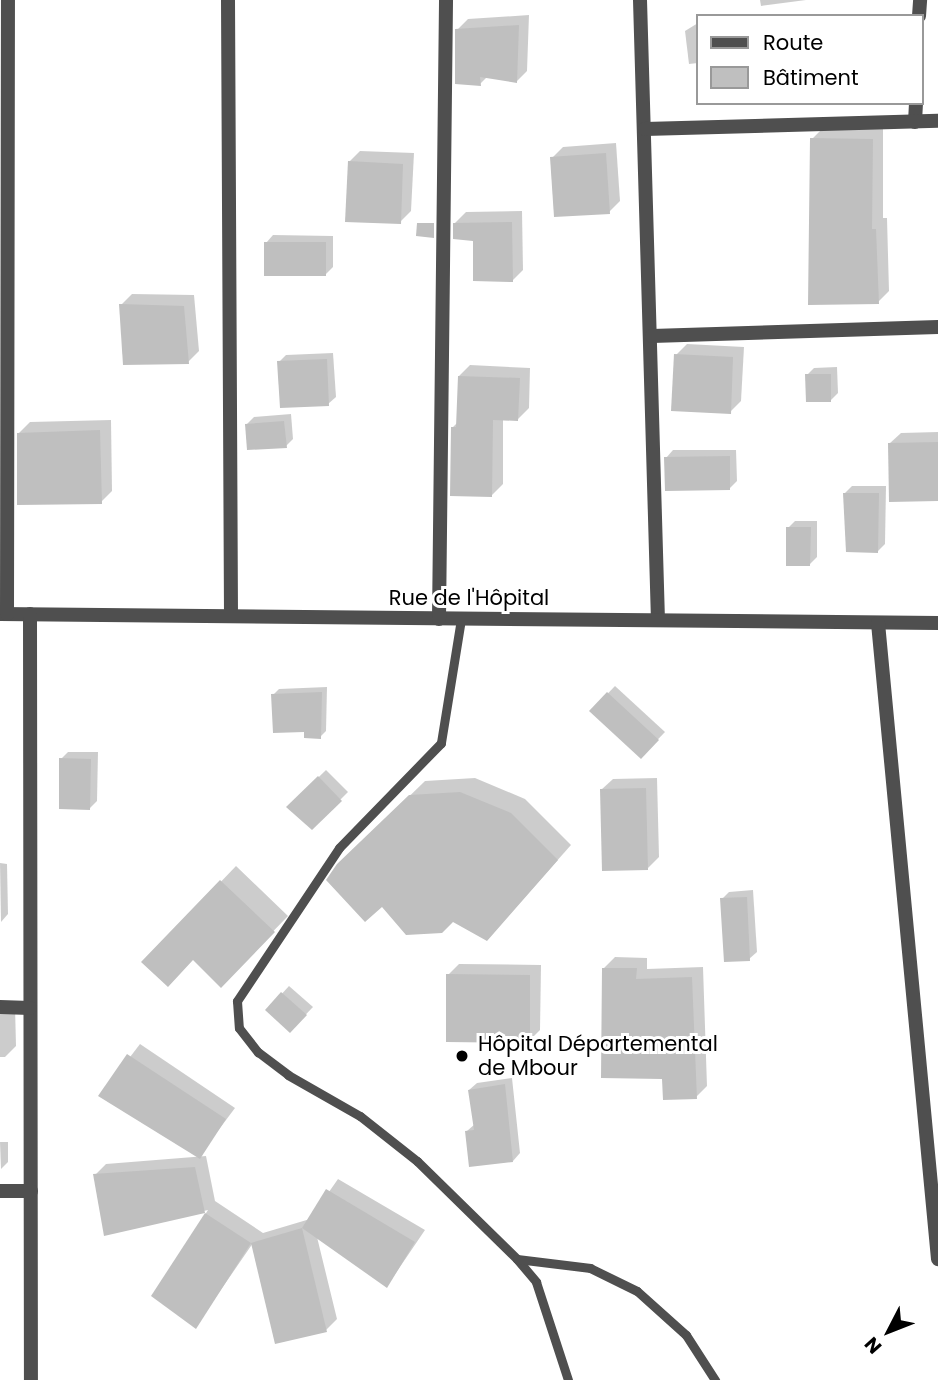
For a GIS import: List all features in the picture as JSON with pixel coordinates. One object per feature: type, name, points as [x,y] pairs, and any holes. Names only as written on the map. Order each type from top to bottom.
[{"type":"street","points":[[3,614],[4,153],[8,0]]},
{"type":"street","points":[[228,0],[231,616]]},
{"type":"street","points":[[439,619],[446,0]]},
{"type":"street","points":[[640,0],[659,620]]},
{"type":"street","points":[[915,122],[916,105]]},
{"type":"street","points":[[645,129],[938,121]]},
{"type":"street","points":[[652,336],[938,327]]},
{"type":"street","name":"Rue de l'Hôpital","points":[[3,614],[938,623]]},
{"type":"street","points":[[30,614],[31,1380]]},
{"type":"street","points":[[877,622],[938,1259]]},
{"type":"street","points":[[0,1007],[30,1008]]},
{"type":"street","points":[[0,1191],[31,1191]]},
{"type":"lane","points":[[460,619],[441,743],[339,848],[237,1001],[239,1028],[258,1052],[288,1075],[360,1116],[417,1161],[517,1259],[536,1282],[568,1380]]},
{"type":"lane","points":[[517,1259],[590,1268],[637,1291],[686,1335],[715,1380]]},
{"type":"building","points":[[519,25],[517,83],[480,77],[481,86],[455,84],[455,29]]},
{"type":"building","points":[[810,138],[873,139],[872,229],[876,229],[879,304],[808,305]]},
{"type":"building","points":[[606,153],[610,214],[554,217],[550,157]]},
{"type":"building","points":[[348,161],[403,164],[401,224],[345,222]]},
{"type":"building","points":[[512,222],[513,282],[473,281],[473,241],[453,239],[453,223]]},
{"type":"building","points":[[417,223],[434,223],[434,238],[416,236]]},
{"type":"building","points":[[264,242],[326,242],[326,276],[264,276]]},
{"type":"building","points":[[119,304],[184,306],[189,364],[123,365]]},
{"type":"building","points":[[674,354],[733,357],[731,414],[671,411]]},
{"type":"building","points":[[327,359],[329,406],[280,408],[277,361]]},
{"type":"building","points":[[805,374],[831,374],[831,402],[806,402]]},
{"type":"building","points":[[458,376],[520,378],[518,421],[493,420],[492,497],[450,496],[451,427],[456,427]]},
{"type":"building","points":[[284,421],[287,448],[247,450],[245,424]]},
{"type":"building","points":[[100,430],[102,504],[17,505],[17,433]]},
{"type":"building","points":[[938,442],[938,501],[889,502],[888,443]]},
{"type":"building","points":[[730,456],[730,490],[665,491],[664,457]]},
{"type":"building","points":[[843,493],[879,493],[878,553],[846,552]]},
{"type":"building","points":[[786,527],[811,527],[810,566],[786,566]]},
{"type":"building","points":[[322,692],[321,739],[304,738],[304,732],[273,733],[271,694]]},
{"type":"building","points":[[607,692],[659,740],[641,759],[589,711]]},
{"type":"building","points":[[59,758],[91,759],[90,810],[59,809]]},
{"type":"building","points":[[318,776],[342,801],[312,830],[286,807]]},
{"type":"building","points":[[646,788],[648,870],[602,871],[600,789]]},
{"type":"building","points":[[460,792],[511,813],[558,860],[487,941],[453,922],[442,933],[406,935],[382,907],[365,922],[326,880],[337,864],[409,795]]},
{"type":"building","points":[[220,880],[275,932],[221,988],[193,960],[168,987],[141,962]]},
{"type":"building","points":[[747,897],[750,961],[724,962],[720,898]]},
{"type":"building","points":[[602,968],[637,968],[636,979],[692,977],[697,1099],[663,1100],[662,1079],[601,1078]]},
{"type":"building","points":[[446,974],[530,975],[530,1043],[446,1042]]},
{"type":"building","points":[[281,992],[307,1015],[290,1033],[265,1010]]},
{"type":"building","points":[[127,1054],[226,1119],[200,1159],[98,1096]]},
{"type":"building","points":[[505,1084],[513,1162],[469,1167],[465,1131],[474,1130],[468,1090]]},
{"type":"building","points":[[195,1167],[205,1213],[104,1236],[93,1174]]},
{"type":"building","points":[[326,1189],[415,1242],[387,1288],[302,1228]]},
{"type":"building","points":[[205,1213],[251,1243],[196,1329],[151,1296]]},
{"type":"building","points":[[302,1228],[327,1332],[275,1344],[251,1243]]},
{"type":"place","name":"Hôpital Départemental de Mbour","points":[[462,1056]]}]
